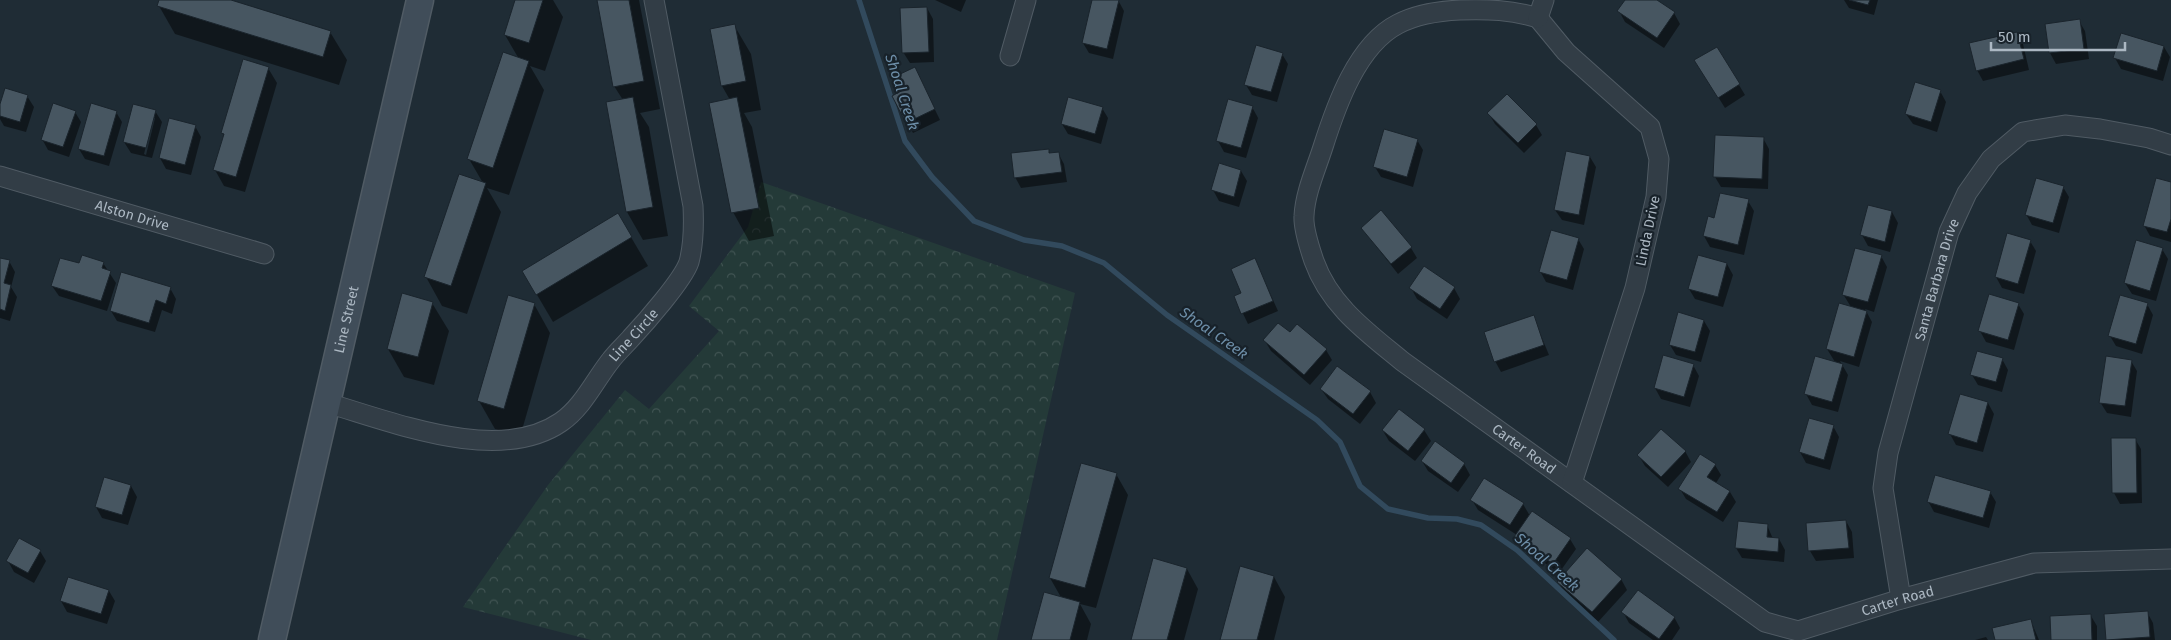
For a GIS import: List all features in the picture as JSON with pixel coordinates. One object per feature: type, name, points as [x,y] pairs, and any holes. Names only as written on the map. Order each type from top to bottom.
[{"type":"street","name":"Line Street","points":[[272,640],[420,0]]},
{"type":"street","name":"Line Circle","points":[[327,402],[414,427],[472,440],[509,442],[537,435],[562,422],[587,395],[610,360],[664,299],[688,265],[695,235],[693,206],[654,0]]},
{"type":"street","points":[[1010,56],[1026,0]]},
{"type":"street","points":[[1538,18],[1544,0]]},
{"type":"street","name":"Carter Road","points":[[1538,18],[1512,10],[1482,9],[1434,12],[1397,24],[1373,44],[1354,71],[1335,109],[1311,185],[1304,218],[1314,260],[1326,287],[1350,319],[1402,361],[1764,622],[1798,631],[1901,598],[2034,563],[2171,559]]},
{"type":"street","name":"Linda Drive","points":[[1538,18],[1566,52],[1650,127],[1659,159],[1656,198],[1636,288],[1572,483]]},
{"type":"street","name":"Santa Barbara Drive","points":[[1901,598],[1883,488],[1888,453],[1949,232],[1967,193],[1991,159],[2023,132],[2065,125],[2149,138],[2171,145]]},
{"type":"street","name":"Alston Drive","points":[[0,176],[264,254]]},
{"type":"green space","points":[[761,182],[1075,293],[997,640],[591,640],[463,607],[548,485],[625,390],[649,409],[719,331],[689,306],[748,227]]},
{"type":"building","points":[[159,0],[231,0],[331,31],[323,57],[157,6]]},
{"type":"building","points":[[515,0],[543,0],[529,43],[504,35]]},
{"type":"building","points":[[597,0],[629,0],[644,81],[613,87]]},
{"type":"building","points":[[1092,0],[1119,0],[1107,49],[1082,43]]},
{"type":"building","points":[[1625,0],[1657,0],[1675,12],[1657,38],[1617,11]]},
{"type":"building","points":[[1849,0],[1870,0],[1868,5]]},
{"type":"building","points":[[927,7],[929,52],[902,53],[900,8]]},
{"type":"building","points":[[2080,19],[2084,49],[2049,53],[2045,24]]},
{"type":"building","points":[[735,24],[746,81],[721,86],[710,29]]},
{"type":"building","points":[[2017,32],[2024,59],[1976,71],[1969,43]]},
{"type":"building","points":[[2121,33],[2164,46],[2157,71],[2113,58]]},
{"type":"building","points":[[1256,45],[1283,53],[1271,92],[1244,85]]},
{"type":"building","points":[[1717,47],[1740,84],[1718,98],[1694,60]]},
{"type":"building","points":[[503,52],[529,61],[493,168],[467,159]]},
{"type":"building","points":[[243,59],[269,67],[236,177],[213,170],[224,134],[221,133]]},
{"type":"building","points":[[915,67],[935,109],[906,123],[892,96],[903,90],[896,76]]},
{"type":"building","points":[[1915,82],[1941,90],[1931,122],[1905,114]]},
{"type":"building","points":[[5,88],[28,95],[20,122],[0,116],[0,104]]},
{"type":"building","points":[[1507,94],[1537,124],[1518,143],[1487,113]]},
{"type":"building","points":[[633,97],[653,207],[626,212],[606,102]]},
{"type":"building","points":[[737,97],[759,208],[731,213],[709,103]]},
{"type":"building","points":[[1068,97],[1103,107],[1095,134],[1061,124]]},
{"type":"building","points":[[1228,99],[1253,106],[1241,148],[1216,141]]},
{"type":"building","points":[[53,103],[76,111],[63,147],[41,140]]},
{"type":"building","points":[[91,103],[117,111],[104,156],[78,149]]},
{"type":"building","points":[[133,104],[156,110],[146,148],[123,142]]},
{"type":"building","points":[[169,118],[196,125],[185,165],[159,158]]},
{"type":"building","points":[[1384,129],[1418,139],[1407,177],[1373,167]]},
{"type":"building","points":[[1715,135],[1764,137],[1762,179],[1713,177]]},
{"type":"building","points":[[1049,149],[1049,153],[1059,152],[1062,172],[1014,178],[1011,153]]},
{"type":"building","points":[[1566,151],[1590,156],[1579,215],[1554,210]]},
{"type":"building","points":[[1219,163],[1241,170],[1234,197],[1211,190]]},
{"type":"building","points":[[459,174],[486,183],[451,286],[424,277]]},
{"type":"building","points":[[2036,178],[2064,186],[2053,223],[2025,215]]},
{"type":"building","points":[[2156,178],[2171,182],[2171,219],[2167,232],[2143,226]]},
{"type":"building","points":[[1720,193],[1749,199],[1738,245],[1703,236],[1708,216],[1714,218]]},
{"type":"building","points":[[1868,205],[1892,211],[1885,242],[1860,235]]},
{"type":"building","points":[[1381,210],[1412,247],[1391,264],[1361,228]]},
{"type":"building","points":[[618,213],[632,237],[536,295],[522,271]]},
{"type":"building","points":[[1551,230],[1579,238],[1567,280],[1539,272]]},
{"type":"building","points":[[2007,233],[2031,240],[2018,284],[1995,277]]},
{"type":"building","points":[[2136,240],[2163,248],[2150,291],[2124,283]]},
{"type":"building","points":[[1855,248],[1882,255],[1868,302],[1842,295]]},
{"type":"building","points":[[82,255],[104,262],[102,268],[111,271],[101,301],[51,286],[60,258],[79,263]]},
{"type":"building","points":[[1698,255],[1727,263],[1718,297],[1688,289]]},
{"type":"building","points":[[0,258],[10,260],[4,283],[11,285],[5,311],[0,309]]},
{"type":"building","points":[[1255,258],[1273,301],[1241,314],[1234,296],[1241,293],[1231,269]]},
{"type":"building","points":[[1424,266],[1455,287],[1440,309],[1409,288]]},
{"type":"building","points":[[121,272],[171,287],[166,304],[156,300],[149,323],[110,311]]},
{"type":"building","points":[[402,293],[433,302],[418,357],[387,349]]},
{"type":"building","points":[[1989,294],[2019,303],[2008,340],[1978,331]]},
{"type":"building","points":[[508,295],[535,303],[504,409],[477,401]]},
{"type":"building","points":[[2120,295],[2148,303],[2136,344],[2108,336]]},
{"type":"building","points":[[1839,303],[1867,311],[1854,357],[1826,349]]},
{"type":"building","points":[[1678,312],[1704,320],[1695,352],[1669,345]]},
{"type":"building","points":[[1534,315],[1544,345],[1494,362],[1484,332]]},
{"type":"building","points":[[1278,323],[1290,332],[1297,324],[1327,349],[1304,375],[1263,340]]},
{"type":"building","points":[[1977,351],[2003,358],[1996,382],[1970,375]]},
{"type":"building","points":[[1663,355],[1694,364],[1684,397],[1654,388]]},
{"type":"building","points":[[1815,356],[1843,364],[1832,402],[1804,394]]},
{"type":"building","points":[[2106,356],[2132,360],[2125,406],[2099,403]]},
{"type":"building","points":[[1337,366],[1371,391],[1353,414],[1320,389]]},
{"type":"building","points":[[1960,394],[1988,402],[1977,443],[1948,434]]},
{"type":"building","points":[[1399,409],[1425,429],[1408,451],[1382,430]]},
{"type":"building","points":[[1809,418],[1834,425],[1824,460],[1799,452]]},
{"type":"building","points":[[1661,429],[1686,451],[1661,477],[1637,455]]},
{"type":"building","points":[[2111,438],[2136,438],[2137,493],[2112,493]]},
{"type":"building","points":[[1435,441],[1465,463],[1451,483],[1421,461]]},
{"type":"building","points":[[1700,454],[1716,464],[1707,477],[1730,491],[1717,512],[1678,489]]},
{"type":"building","points":[[1081,463],[1117,473],[1085,588],[1049,578]]},
{"type":"building","points":[[1935,475],[1991,491],[1983,518],[1927,502]]},
{"type":"building","points":[[104,477],[131,485],[122,515],[95,507]]},
{"type":"building","points":[[1484,478],[1524,503],[1510,525],[1470,500]]},
{"type":"building","points":[[1532,511],[1571,538],[1553,564],[1514,537]]},
{"type":"building","points":[[1846,520],[1849,548],[1808,551],[1806,523]]},
{"type":"building","points":[[1738,521],[1768,524],[1767,537],[1779,538],[1778,552],[1735,548]]},
{"type":"building","points":[[19,538],[41,550],[28,573],[6,561]]},
{"type":"building","points":[[1587,548],[1622,579],[1592,612],[1557,582]]},
{"type":"building","points":[[1153,558],[1187,568],[1167,640],[1131,640]]},
{"type":"building","points":[[1240,566],[1274,576],[1257,640],[1220,640]]},
{"type":"building","points":[[68,577],[109,590],[101,614],[60,601]]},
{"type":"building","points":[[1638,590],[1675,617],[1659,639],[1621,612]]},
{"type":"building","points":[[1044,592],[1080,602],[1070,640],[1031,640]]},
{"type":"building","points":[[2148,611],[2150,637],[2106,640],[2104,614]]},
{"type":"building","points":[[2091,614],[2092,640],[2051,640],[2050,616]]},
{"type":"building","points":[[2031,619],[2036,640],[1995,640],[1992,628]]},
{"type":"waterway","name":"Shoal Creek","points":[[859,0],[905,141],[932,177],[974,221],[1024,240],[1062,246],[1104,263],[1167,315],[1317,420],[1340,442],[1360,486],[1388,509],[1428,518],[1457,519],[1481,525],[1517,550],[1614,640]]}]
